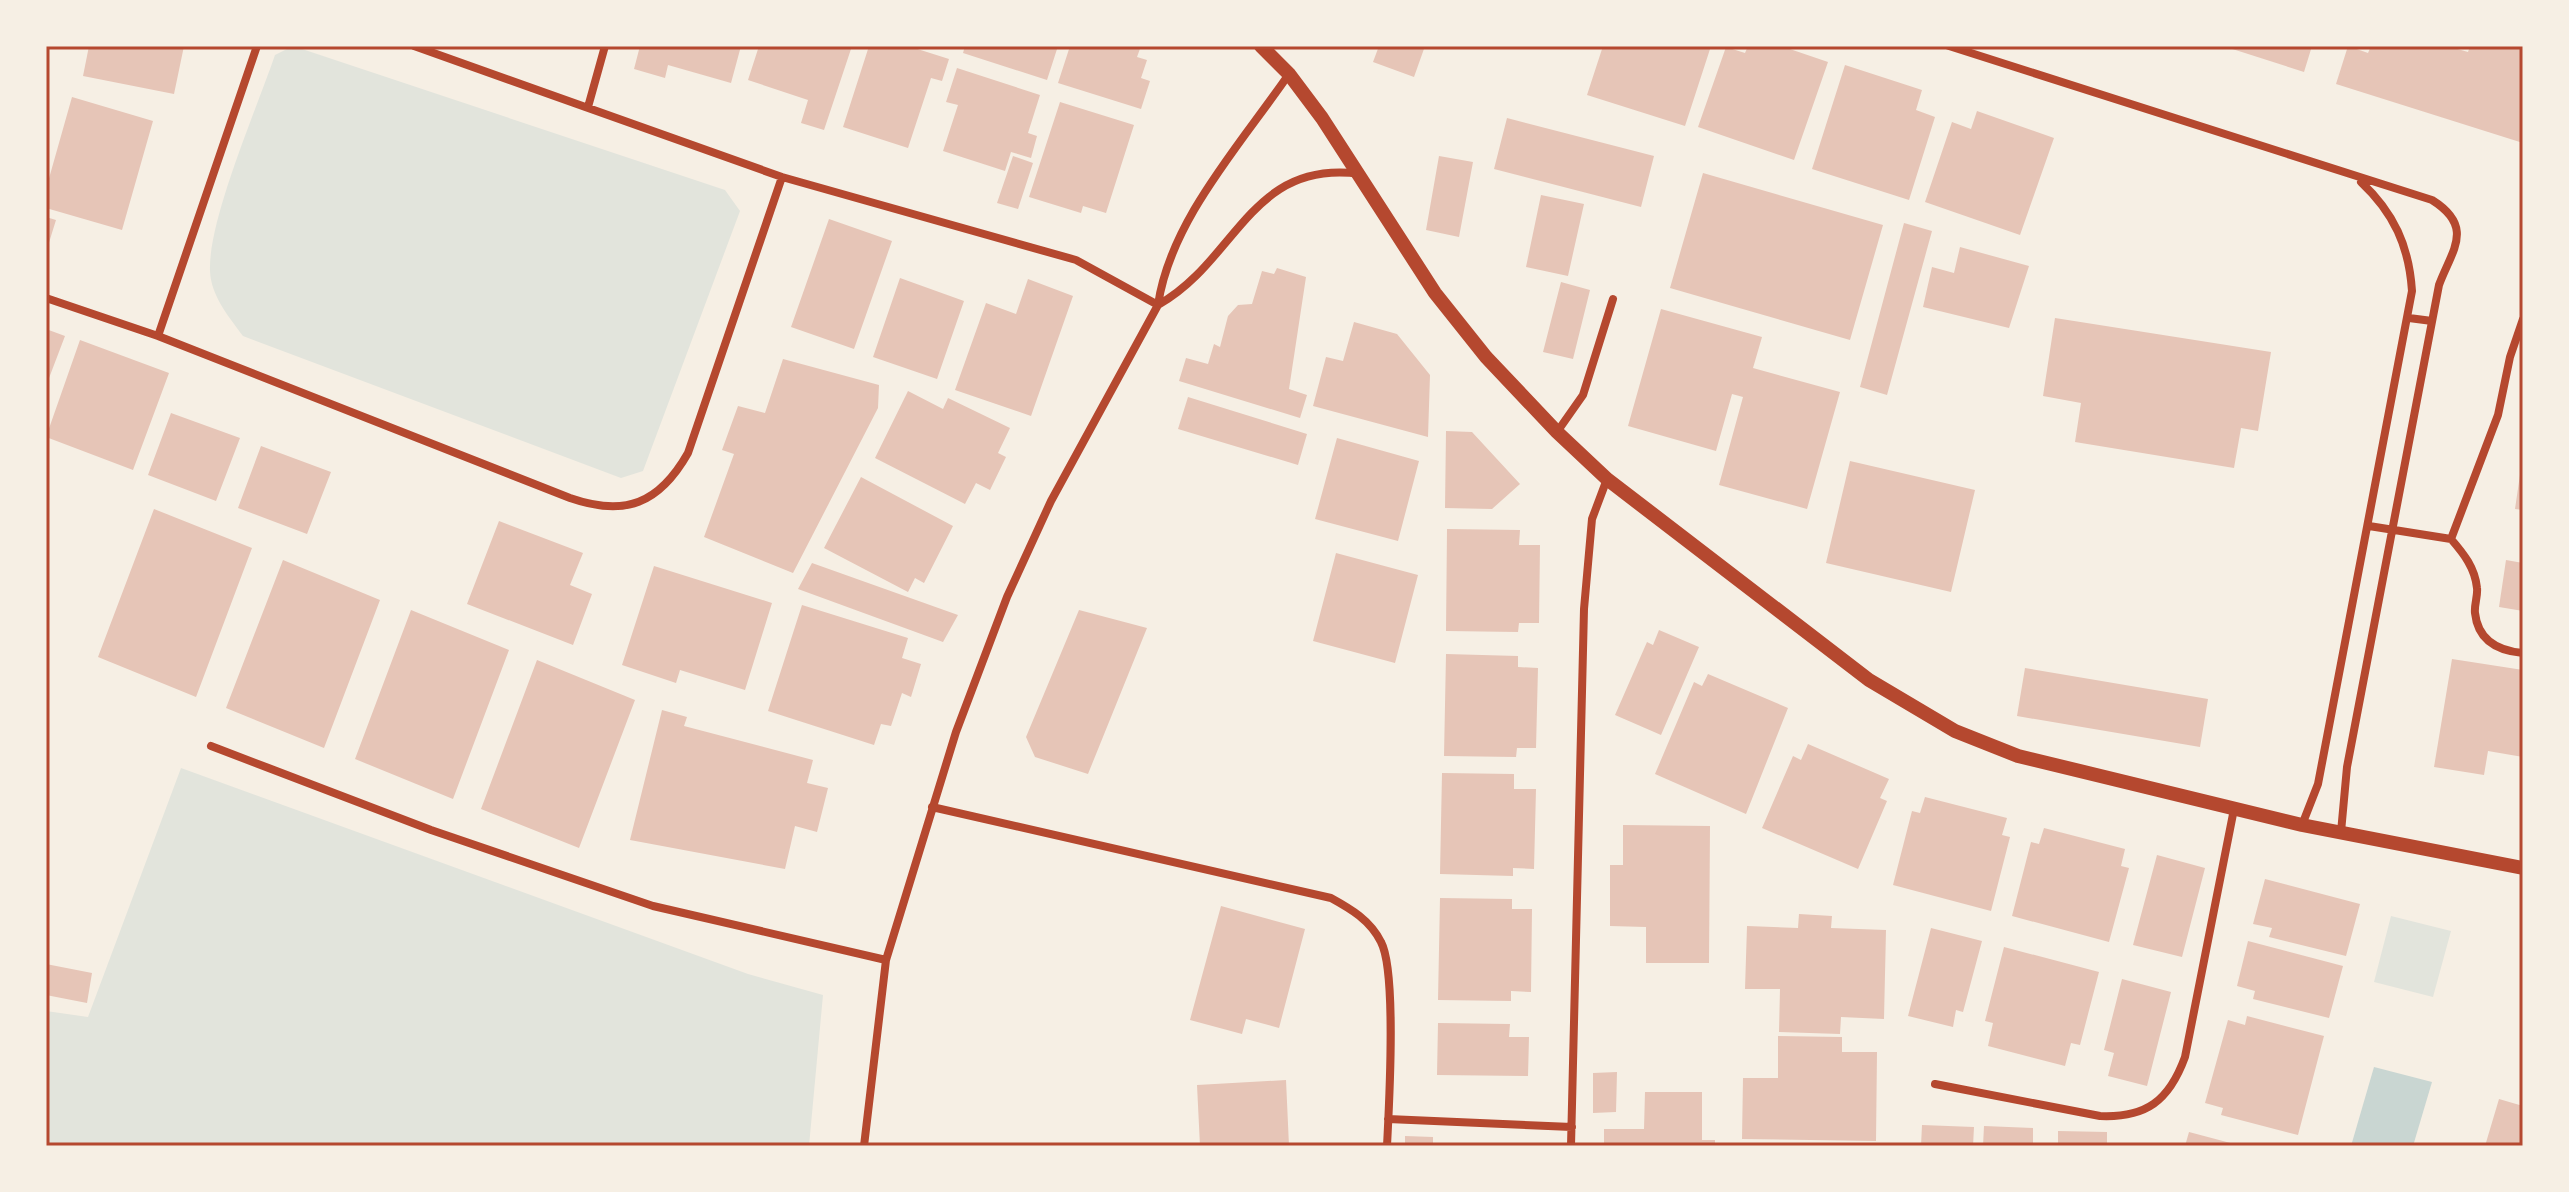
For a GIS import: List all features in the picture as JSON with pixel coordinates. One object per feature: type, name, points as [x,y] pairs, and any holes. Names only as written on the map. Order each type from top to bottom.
[{"type":"street","points":[[158,336],[257,46]]},
{"type":"street","points":[[414,46],[782,177],[1076,260],[1158,305]]},
{"type":"street","points":[[588,107],[605,46]]},
{"type":"street","points":[[1261,46],[1289,74],[1322,118],[1435,293],[1486,357],[1557,432],[1607,479],[1869,680],[1955,731],[2018,756],[2302,825],[2523,868]]},
{"type":"street","points":[[1949,46],[2358,179],[2432,200],[2451,216],[2458,238],[2456,251],[2439,285],[2343,789],[2341,832]]},
{"type":"street","points":[[864,1146],[886,960],[956,732],[1007,597],[1051,501],[1158,305],[1169,256],[1188,220],[1289,74]]},
{"type":"street","points":[[1158,305],[1196,279],[1255,207],[1275,190],[1320,172],[1360,174]]},
{"type":"street","points":[[46,298],[158,336],[570,498],[597,507],[625,507],[652,497],[674,478],[688,453],[782,177]]},
{"type":"street","points":[[2302,825],[2318,784],[2412,291],[2404,243],[2393,219],[2358,179]]},
{"type":"street","points":[[1557,432],[1583,395],[1613,299]]},
{"type":"street","points":[[2409,318],[2432,321]]},
{"type":"street","points":[[2451,539],[2498,415],[2510,357],[2523,319]]},
{"type":"street","points":[[1571,1146],[1584,609],[1592,519],[1607,479]]},
{"type":"street","points":[[2369,526],[2451,539],[2468,559],[2473,573],[2478,591],[2474,610],[2482,635],[2503,651],[2523,653]]},
{"type":"street","points":[[211,746],[431,830],[653,906],[886,960]]},
{"type":"street","points":[[932,807],[1331,898],[1360,915],[1382,943],[1389,972],[1387,1146]]},
{"type":"street","points":[[1935,1084],[2100,1116],[2125,1117],[2144,1111],[2163,1097],[2176,1080],[2185,1057],[2234,809]]},
{"type":"street","points":[[1388,1119],[1572,1127]]},
{"type":"shaded area","points":[[293,46],[725,190],[740,211],[643,471],[621,478],[243,336],[214,289],[210,271],[211,249],[225,194],[275,55]]},
{"type":"shaded area","points":[[181,768],[748,974],[823,995],[809,1146],[46,1146],[46,1011],[88,1017]]},
{"type":"shaded area","points":[[2391,916],[2451,931],[2433,997],[2374,982]]},
{"type":"shaded area","points":[[2374,1067],[2432,1082],[2413,1146],[2351,1146]]},
{"type":"building","points":[[89,46],[184,46],[174,94],[83,76]]},
{"type":"building","points":[[640,46],[741,46],[731,83],[668,65],[665,78],[634,69]]},
{"type":"building","points":[[759,46],[852,46],[824,130],[801,123],[808,100],[748,80]]},
{"type":"building","points":[[869,46],[908,46],[949,59],[942,81],[931,78],[908,148],[843,127]]},
{"type":"building","points":[[965,46],[1058,46],[1047,80],[963,53]]},
{"type":"building","points":[[1070,46],[1141,46],[1137,57],[1147,60],[1141,78],[1150,81],[1141,109],[1058,83]]},
{"type":"building","points":[[1379,46],[1425,46],[1414,77],[1373,62]]},
{"type":"building","points":[[1603,46],[1711,46],[1685,126],[1587,95]]},
{"type":"building","points":[[1748,46],[1781,46],[1828,62],[1794,160],[1698,127],[1726,47],[1745,53]]},
{"type":"building","points":[[2223,46],[2312,46],[2304,72]]},
{"type":"building","points":[[2348,46],[2368,53],[2371,46],[2447,46],[2468,52],[2470,46],[2523,46],[2520,68],[2523,70],[2523,143],[2336,84]]},
{"type":"building","points":[[1845,65],[1922,90],[1916,110],[1935,117],[1909,200],[1812,169]]},
{"type":"building","points":[[957,68],[1040,95],[1028,133],[1037,136],[1031,158],[1011,152],[1005,171],[943,151],[958,105],[946,102]]},
{"type":"building","points":[[72,97],[153,121],[122,230],[46,208],[46,189]]},
{"type":"building","points":[[1060,102],[1134,125],[1106,213],[1083,206],[1081,213],[1029,197]]},
{"type":"building","points":[[1977,111],[2054,138],[2020,235],[1925,202],[1952,122],[1971,129]]},
{"type":"building","points":[[1507,118],[1654,156],[1641,207],[1494,169]]},
{"type":"building","points":[[1013,156],[1033,163],[1018,209],[997,203]]},
{"type":"building","points":[[1439,156],[1473,162],[1459,237],[1426,230]]},
{"type":"building","points":[[1703,173],[1883,225],[1850,340],[1670,288]]},
{"type":"building","points":[[1541,195],[1584,204],[1568,276],[1526,267]]},
{"type":"building","points":[[46,217],[56,220],[47,249],[46,249]]},
{"type":"building","points":[[829,219],[892,241],[854,349],[791,327]]},
{"type":"building","points":[[1904,223],[1932,231],[1887,395],[1860,387]]},
{"type":"building","points":[[1960,247],[2029,266],[2009,328],[1923,307],[1932,267],[1954,273]]},
{"type":"building","points":[[1277,268],[1306,277],[1289,389],[1307,395],[1300,418],[1179,381],[1186,358],[1208,364],[1214,344],[1220,347],[1228,316],[1238,305],[1252,304],[1262,271],[1274,274]]},
{"type":"building","points":[[900,278],[964,301],[937,379],[873,357]]},
{"type":"building","points":[[1028,279],[1073,296],[1031,416],[955,390],[986,303],[1016,314]]},
{"type":"building","points":[[1561,282],[1590,290],[1573,359],[1543,352]]},
{"type":"building","points":[[1661,309],[1762,337],[1753,368],[1840,392],[1807,509],[1719,485],[1743,397],[1732,394],[1716,451],[1628,426]]},
{"type":"building","points":[[2055,318],[2271,352],[2258,431],[2241,428],[2234,468],[2075,442],[2081,403],[2043,396]]},
{"type":"building","points":[[1354,322],[1397,334],[1430,375],[1428,437],[1313,406],[1326,357],[1343,361]]},
{"type":"building","points":[[46,329],[65,336],[46,386]]},
{"type":"building","points":[[80,340],[169,373],[133,470],[46,437]]},
{"type":"building","points":[[783,359],[879,385],[878,408],[793,573],[704,537],[734,454],[722,450],[738,406],[765,413]]},
{"type":"building","points":[[908,391],[943,409],[948,398],[1010,428],[998,453],[1006,457],[990,490],[976,483],[965,504],[875,458]]},
{"type":"building","points":[[1188,397],[1307,434],[1298,465],[1178,429]]},
{"type":"building","points":[[171,413],[240,438],[216,501],[148,475]]},
{"type":"building","points":[[1446,431],[1472,432],[1520,484],[1492,509],[1445,508]]},
{"type":"building","points":[[1337,438],[1419,461],[1398,541],[1315,519]]},
{"type":"building","points":[[261,446],[331,472],[307,534],[238,508]]},
{"type":"building","points":[[1850,461],[1975,490],[1951,592],[1826,563]]},
{"type":"building","points":[[2523,468],[2523,510],[2515,509]]},
{"type":"building","points":[[861,477],[953,526],[924,583],[915,578],[908,592],[824,548]]},
{"type":"building","points":[[154,509],[252,548],[196,697],[98,657]]},
{"type":"building","points":[[499,521],[583,553],[570,585],[592,594],[573,645],[467,604]]},
{"type":"building","points":[[1447,529],[1520,530],[1519,545],[1540,545],[1539,623],[1519,623],[1518,632],[1446,631]]},
{"type":"building","points":[[1336,553],[1418,575],[1395,663],[1313,641]]},
{"type":"building","points":[[283,560],[380,600],[324,748],[226,708]]},
{"type":"building","points":[[2506,560],[2523,563],[2523,611],[2499,607]]},
{"type":"building","points":[[812,563],[958,615],[943,642],[798,589]]},
{"type":"building","points":[[654,566],[772,603],[745,690],[680,670],[676,683],[622,665]]},
{"type":"building","points":[[802,605],[908,638],[902,658],[921,664],[911,697],[902,693],[891,726],[881,724],[874,745],[768,711]]},
{"type":"building","points":[[411,610],[509,650],[453,799],[355,759]]},
{"type":"building","points":[[1079,610],[1147,628],[1088,774],[1035,757],[1026,737]]},
{"type":"building","points":[[1659,630],[1699,647],[1661,735],[1615,715],[1647,642],[1653,645]]},
{"type":"building","points":[[1446,654],[1518,656],[1518,667],[1538,668],[1536,748],[1517,748],[1516,757],[1444,756]]},
{"type":"building","points":[[2452,659],[2523,670],[2523,757],[2488,751],[2484,775],[2434,767]]},
{"type":"building","points":[[537,660],[635,700],[579,848],[481,809]]},
{"type":"building","points":[[2025,668],[2208,699],[2200,747],[2017,716]]},
{"type":"building","points":[[1708,674],[1788,708],[1746,814],[1655,774],[1694,682],[1702,686]]},
{"type":"building","points":[[662,710],[687,717],[684,726],[813,760],[807,783],[828,788],[817,832],[795,826],[785,869],[630,840]]},
{"type":"building","points":[[1808,744],[1889,779],[1880,798],[1887,801],[1858,869],[1762,828],[1793,756],[1801,760]]},
{"type":"building","points":[[1442,773],[1514,774],[1514,789],[1536,789],[1534,869],[1513,868],[1513,876],[1440,874]]},
{"type":"building","points":[[1925,797],[2007,818],[2002,835],[2010,837],[1991,911],[1893,885],[1912,811],[1920,813]]},
{"type":"building","points":[[1623,825],[1710,826],[1709,963],[1646,963],[1646,927],[1610,926],[1610,865],[1623,865]]},
{"type":"building","points":[[2044,828],[2125,849],[2121,866],[2129,868],[2109,942],[2012,916],[2031,842],[2039,844]]},
{"type":"building","points":[[2157,855],[2205,868],[2182,957],[2133,945]]},
{"type":"building","points":[[2265,879],[2360,904],[2346,956],[2269,937],[2272,928],[2253,924]]},
{"type":"building","points":[[1440,898],[1512,899],[1512,909],[1532,909],[1531,992],[1511,991],[1511,1001],[1438,1000]]},
{"type":"building","points":[[1221,906],[1305,929],[1279,1028],[1246,1019],[1242,1034],[1190,1020]]},
{"type":"building","points":[[1799,914],[1832,916],[1831,928],[1886,930],[1884,1019],[1841,1017],[1840,1034],[1779,1032],[1780,989],[1745,989],[1747,926],[1798,928]]},
{"type":"building","points":[[1931,928],[1982,941],[1963,1012],[1956,1010],[1953,1027],[1908,1016]]},
{"type":"building","points":[[2248,941],[2343,966],[2329,1018],[2253,999],[2255,991],[2237,986]]},
{"type":"building","points":[[2004,947],[2099,972],[2080,1045],[2071,1043],[2065,1066],[1988,1046],[1993,1023],[1985,1021]]},
{"type":"building","points":[[46,964],[92,973],[87,1003],[46,995]]},
{"type":"building","points":[[2122,979],[2171,992],[2147,1086],[2108,1076],[2114,1053],[2104,1050]]},
{"type":"building","points":[[2247,1016],[2324,1036],[2298,1135],[2221,1115],[2223,1108],[2205,1103],[2228,1020],[2245,1025]]},
{"type":"building","points":[[1438,1023],[1510,1024],[1509,1037],[1529,1037],[1528,1076],[1437,1075]]},
{"type":"building","points":[[1778,1036],[1842,1037],[1842,1052],[1877,1052],[1876,1141],[1742,1139],[1743,1078],[1778,1078]]},
{"type":"building","points":[[1617,1072],[1616,1112],[1593,1113],[1593,1073]]},
{"type":"building","points":[[1286,1080],[1289,1146],[1200,1146],[1197,1085]]},
{"type":"building","points":[[1645,1092],[1702,1092],[1702,1140],[1715,1140],[1715,1146],[1604,1146],[1604,1129],[1644,1129]]},
{"type":"building","points":[[2499,1099],[2523,1106],[2523,1146],[2485,1146]]},
{"type":"building","points":[[1922,1125],[1974,1127],[1973,1146],[1921,1146]]},
{"type":"building","points":[[1984,1126],[2033,1128],[2033,1146],[1983,1146]]},
{"type":"building","points":[[2058,1131],[2107,1132],[2107,1146],[2058,1146]]},
{"type":"building","points":[[2189,1132],[2238,1145],[2238,1146],[2185,1146]]},
{"type":"building","points":[[1405,1136],[1433,1137],[1433,1146],[1405,1146]]}]
